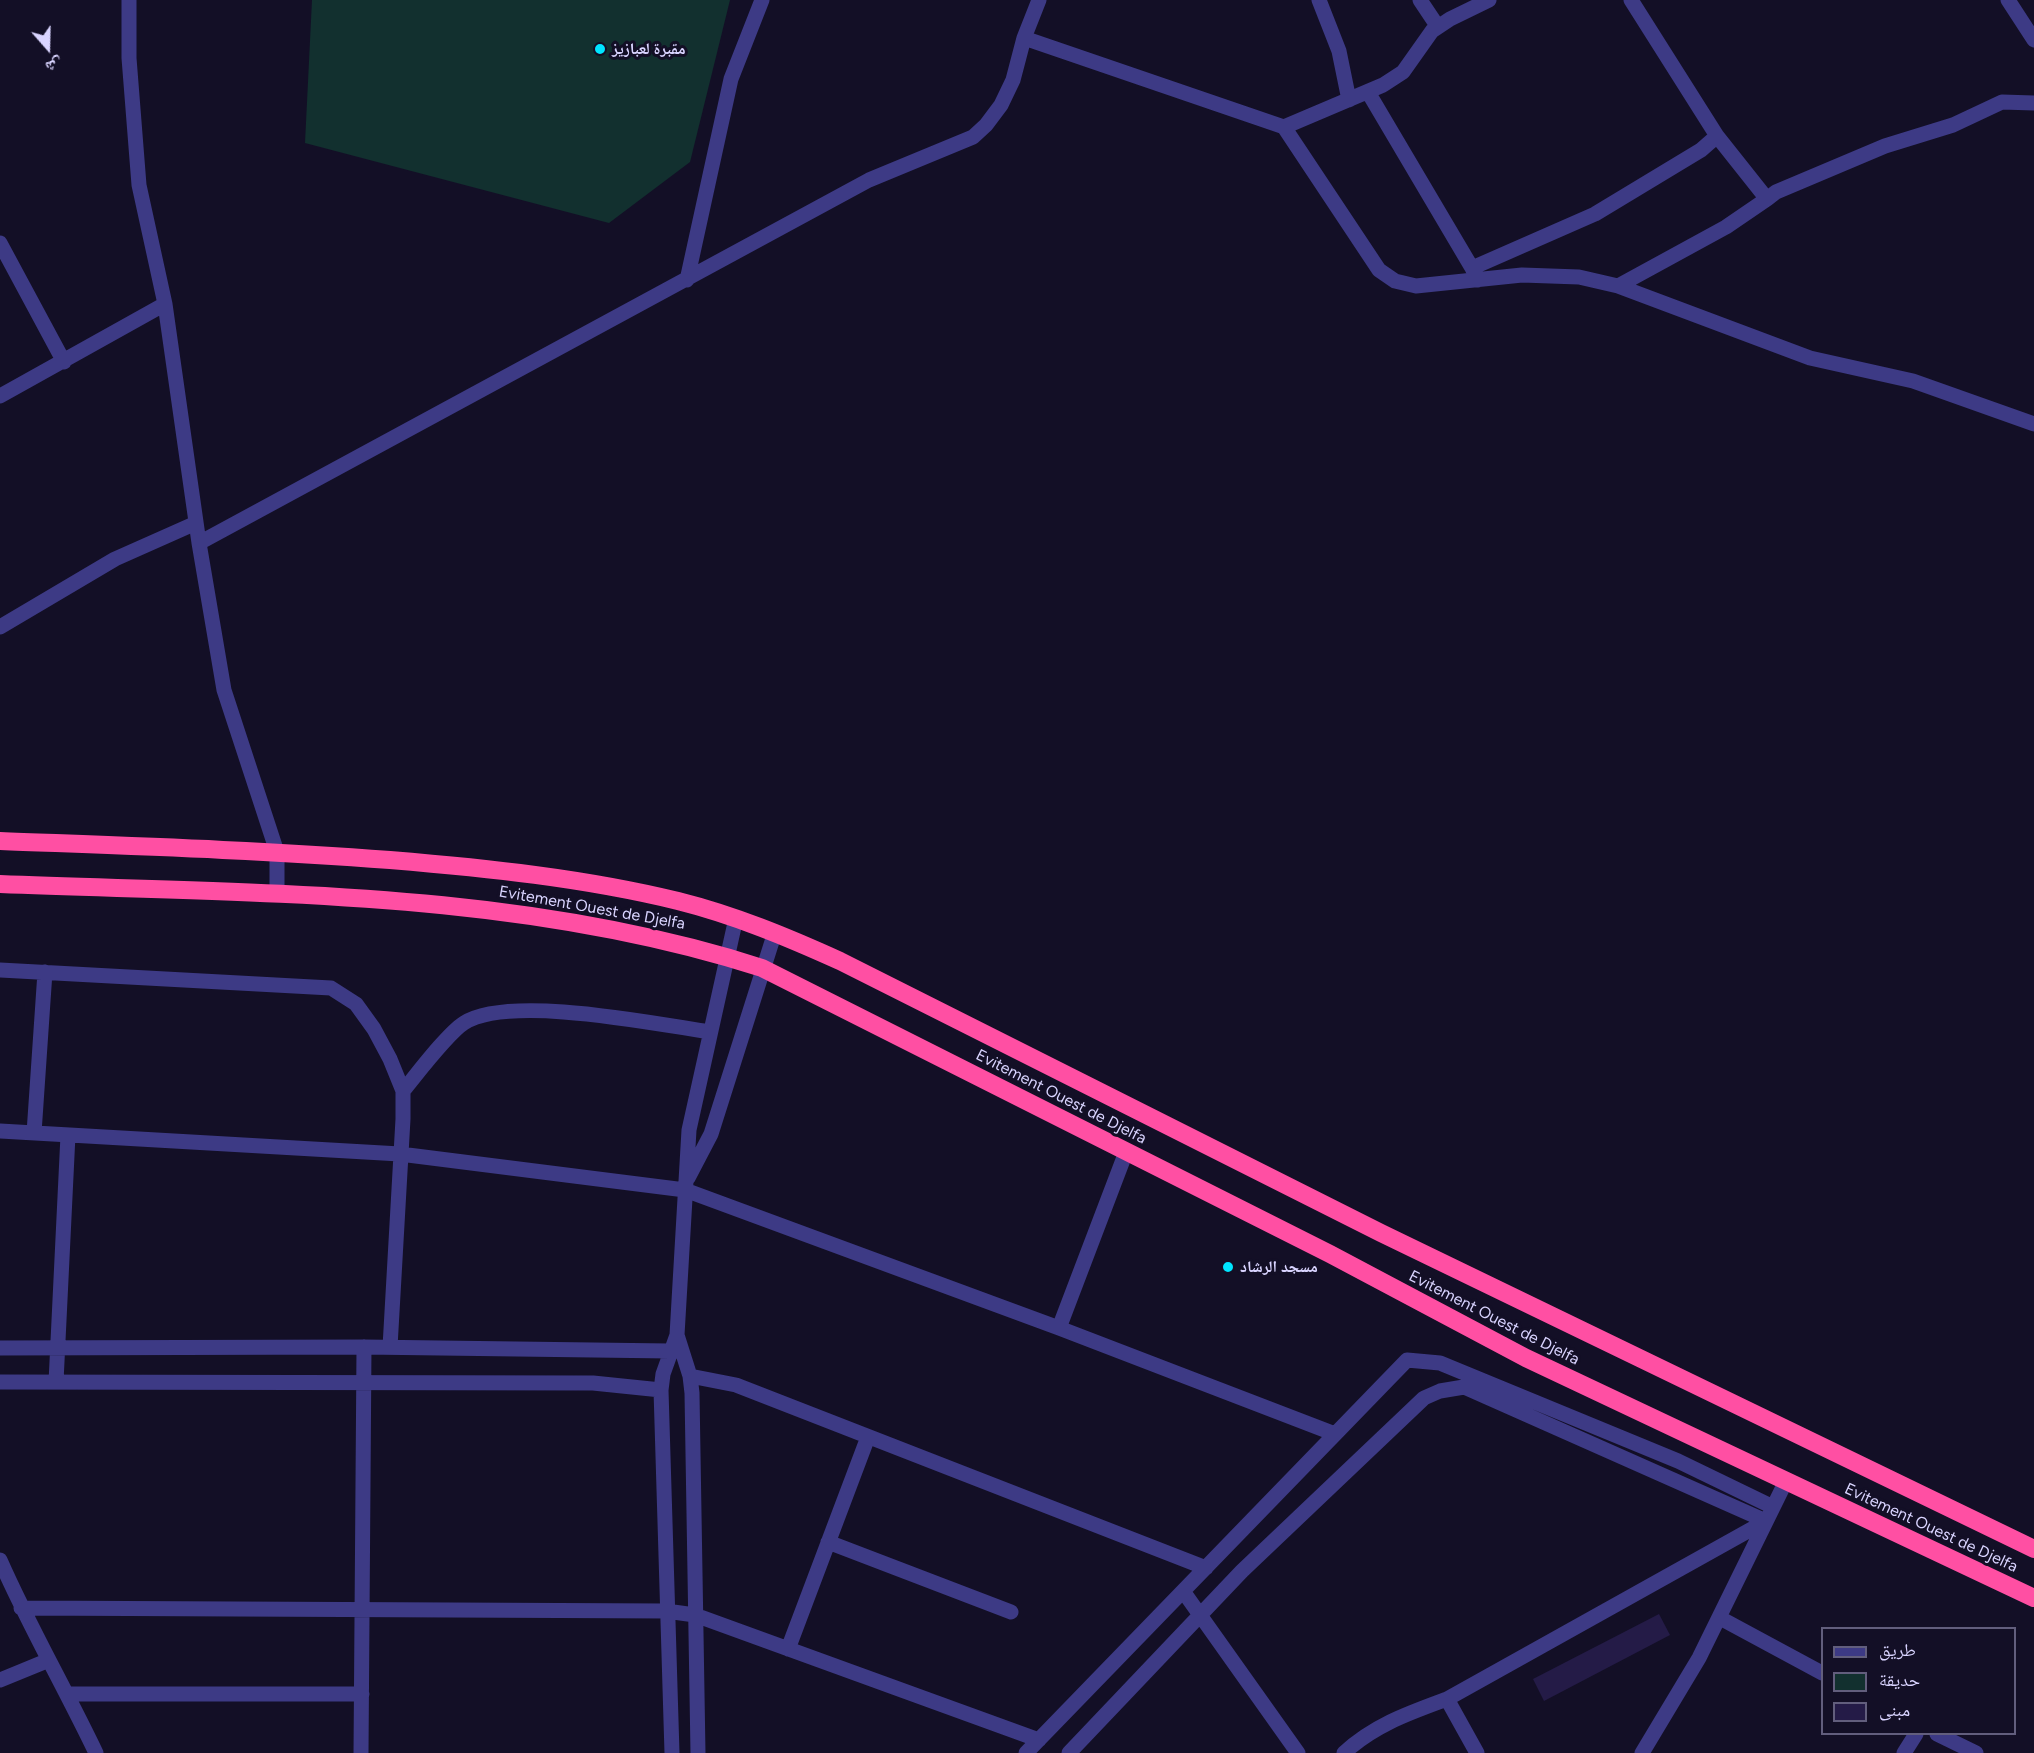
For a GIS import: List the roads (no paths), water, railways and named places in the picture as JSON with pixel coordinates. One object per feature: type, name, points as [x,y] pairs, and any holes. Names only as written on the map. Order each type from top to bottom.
[{"type":"highway","points":[[0,841],[278,852],[475,867],[534,875],[678,901],[736,918],[775,932],[840,961],[1381,1233],[2034,1549]]},
{"type":"highway","name":"Evitement Ouest de Djelfa","points":[[0,884],[278,894],[454,906],[546,917],[675,941],[762,968],[1330,1254],[1526,1359],[2034,1599]]},
{"type":"street","points":[[129,0],[129,58],[139,185],[165,304],[199,543],[224,690],[278,852],[278,894]]},
{"type":"street","points":[[687,280],[731,79],[762,0]]},
{"type":"street","points":[[199,543],[869,180],[973,137],[1001,105],[1013,80],[1024,38],[1040,0]]},
{"type":"street","points":[[1319,0],[1339,51],[1349,100]]},
{"type":"street","points":[[1420,0],[1438,27]]},
{"type":"street","points":[[1284,127],[1368,92],[1403,72],[1438,27],[1489,0]]},
{"type":"street","points":[[1631,0],[1717,136],[1767,199]]},
{"type":"street","points":[[2007,0],[2034,40]]},
{"type":"street","points":[[1024,38],[1284,127],[1379,270],[1395,281],[1416,286],[1475,274],[1579,277],[1618,286],[1810,358],[1913,381],[2034,424]]},
{"type":"street","points":[[1368,92],[1475,274]]},
{"type":"street","points":[[1618,286],[1726,227],[1776,192],[1885,146],[1953,125],[2002,102],[2034,103]]},
{"type":"street","points":[[1475,274],[1595,214],[1701,150],[1717,136]]},
{"type":"street","points":[[0,243],[64,362]]},
{"type":"street","points":[[0,396],[165,304]]},
{"type":"street","points":[[0,627],[115,559],[196,523]]},
{"type":"street","points":[[672,1753],[661,1390],[670,1351],[677,1335],[689,1130],[736,918]]},
{"type":"street","points":[[687,1184],[711,1134],[775,932]]},
{"type":"street","points":[[0,970],[331,988],[356,1004],[374,1029],[403,1091],[390,1347]]},
{"type":"street","points":[[34,1133],[45,972]]},
{"type":"street","points":[[403,1091],[463,1023],[483,1014],[575,1012],[710,1032]]},
{"type":"street","points":[[0,1131],[400,1154],[687,1184],[1335,1434]]},
{"type":"street","points":[[56,1382],[68,1135]]},
{"type":"street","points":[[1059,1328],[1126,1152]]},
{"type":"street","points":[[677,1335],[690,1376],[698,1753]]},
{"type":"street","points":[[361,1753],[360,1609],[364,1347]]},
{"type":"street","points":[[0,1348],[390,1347],[670,1351]]},
{"type":"street","points":[[1026,1753],[1407,1359],[1440,1363],[1678,1461],[1773,1507]]},
{"type":"street","points":[[690,1376],[736,1385],[1206,1568]]},
{"type":"street","points":[[0,1382],[593,1383],[661,1390]]},
{"type":"street","points":[[1069,1753],[1242,1571],[1424,1398],[1440,1391],[1464,1387],[1766,1521]]},
{"type":"street","points":[[788,1649],[868,1437]]},
{"type":"street","points":[[1642,1753],[1720,1618],[1785,1481]]},
{"type":"street","points":[[1344,1753],[1363,1735],[1447,1699],[1766,1521]]},
{"type":"street","points":[[828,1542],[1011,1612]]},
{"type":"street","points":[[0,1560],[21,1608],[68,1694],[96,1753]]},
{"type":"street","points":[[1183,1591],[1298,1753]]},
{"type":"street","points":[[21,1608],[666,1611],[695,1615],[1039,1740]]},
{"type":"street","points":[[1720,1618],[1821,1672]]},
{"type":"street","points":[[0,1680],[49,1660]]},
{"type":"street","points":[[68,1694],[362,1695]]},
{"type":"street","points":[[1447,1699],[1477,1753]]},
{"type":"street","points":[[1904,1753],[1915,1735]]},
{"type":"street","points":[[1939,1735],[1976,1753]]},
{"type":"place","name":"مقبرة لعبازيز","points":[[600,49]]},
{"type":"place","name":"مسجد الرشاد","points":[[1228,1267]]}]
